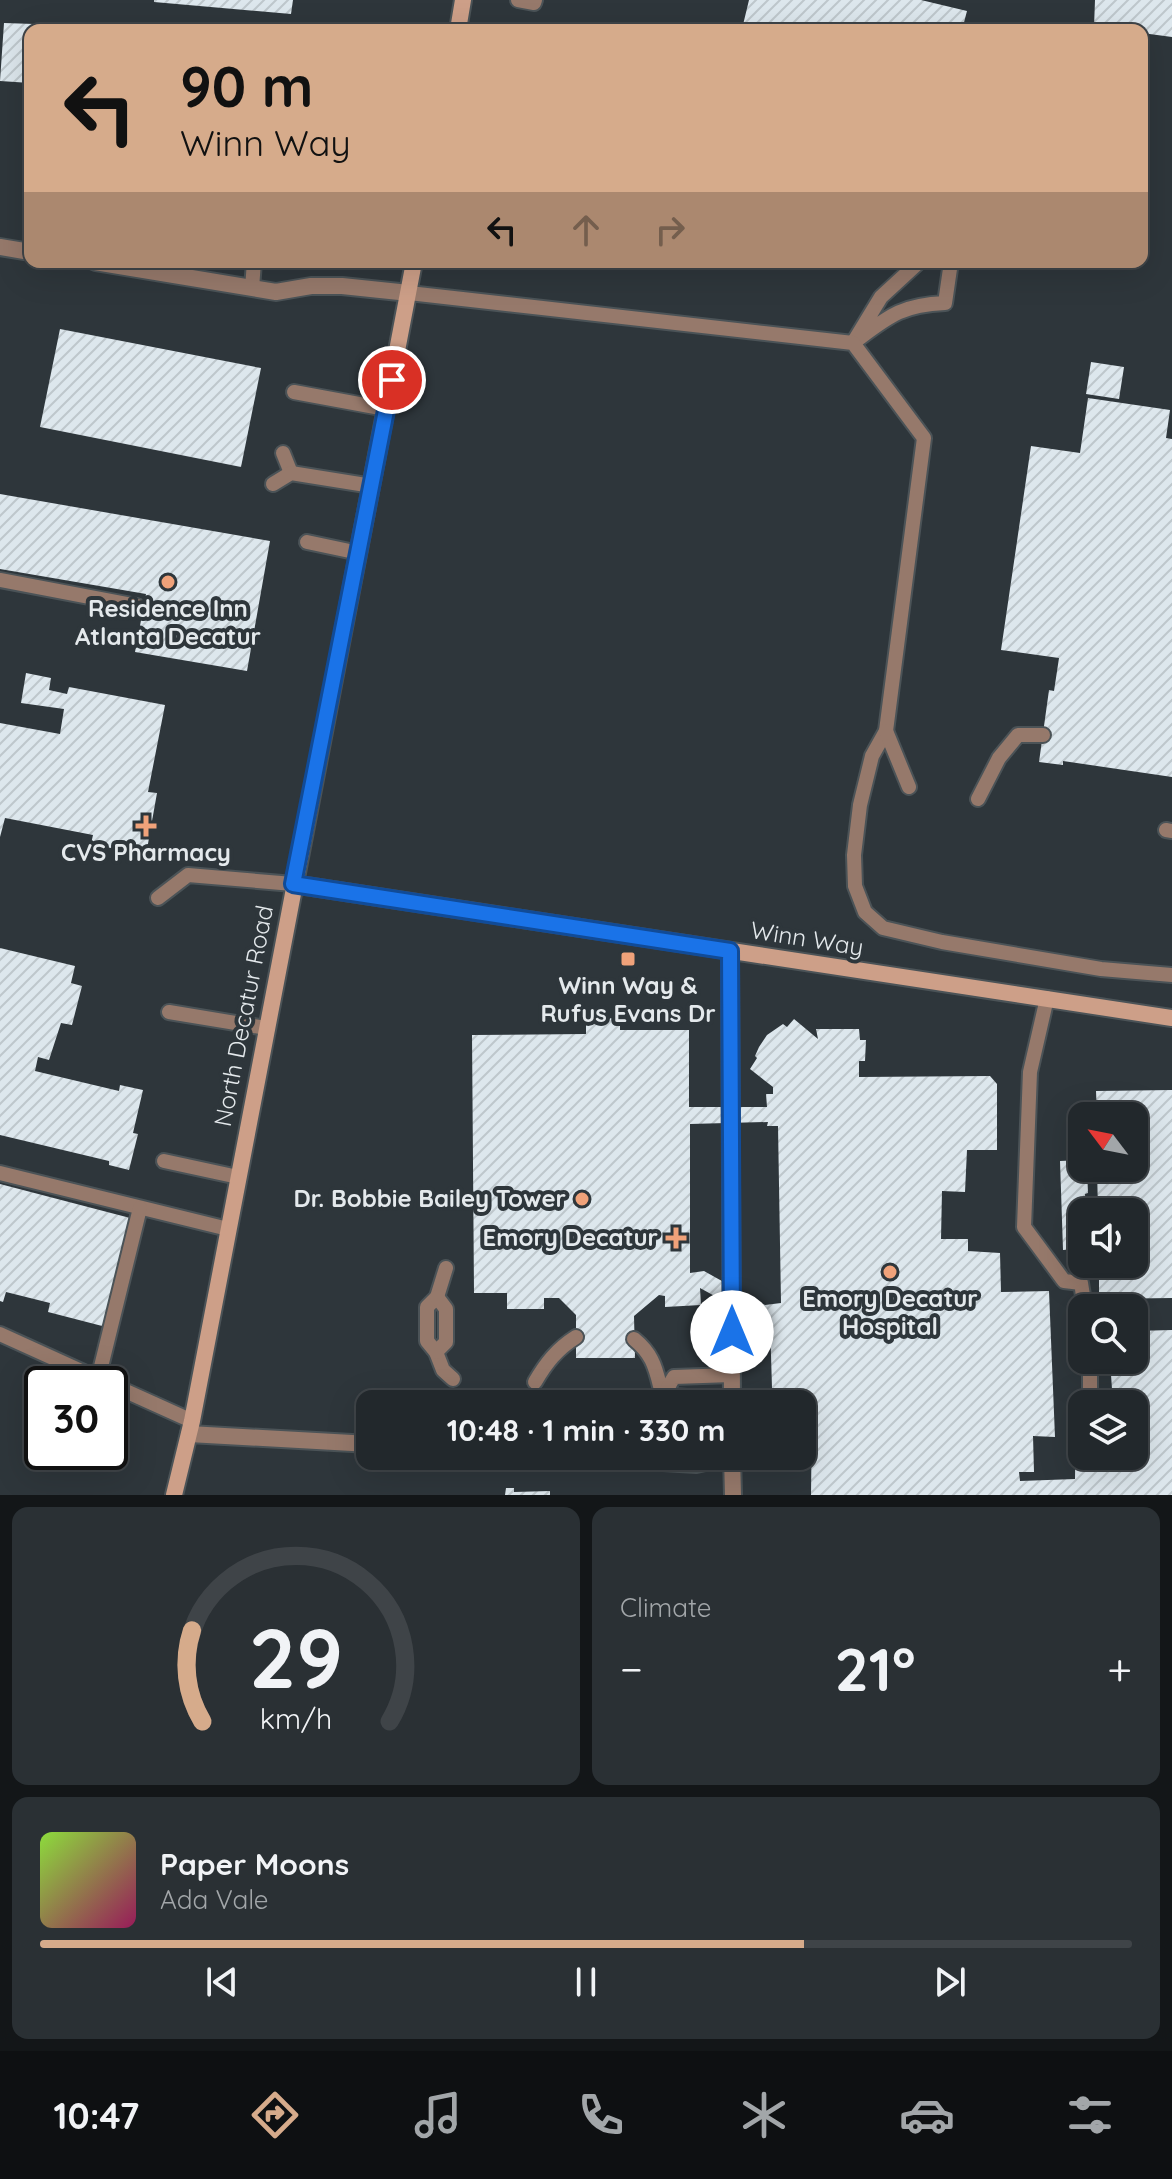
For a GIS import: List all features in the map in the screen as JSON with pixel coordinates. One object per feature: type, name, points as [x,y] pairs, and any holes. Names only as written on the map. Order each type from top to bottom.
[{"type":"main road","points":[[459,24],[463,0]]},
{"type":"main road","name":"North Decatur Road","points":[[174,1495],[190,1428],[413,268]]},
{"type":"main road","name":"Winn Way","points":[[293,884],[1172,1018]]},
{"type":"street","points":[[0,247],[24,251]]},
{"type":"street","points":[[131,268],[276,292],[311,286],[342,286],[409,293]]},
{"type":"street","points":[[730,951],[732,1390]]},
{"type":"street","points":[[190,1428],[356,1443]]},
{"type":"street","points":[[732,1470],[733,1495]]},
{"type":"lane","points":[[518,0],[534,2]]},
{"type":"lane","points":[[252,288],[254,268]]},
{"type":"lane","points":[[853,343],[881,297],[912,268]]},
{"type":"lane","points":[[409,293],[853,343],[890,316],[919,304],[945,303],[950,268]]},
{"type":"lane","points":[[853,343],[924,438],[886,731],[872,756],[860,805],[854,855],[855,886],[865,912],[883,928],[942,942],[1101,969],[1172,975]]},
{"type":"lane","points":[[294,392],[386,409]]},
{"type":"lane","points":[[283,453],[291,473]]},
{"type":"lane","points":[[273,484],[291,473],[372,486]]},
{"type":"lane","points":[[307,542],[359,553]]},
{"type":"lane","points":[[0,580],[137,606]]},
{"type":"lane","points":[[886,731],[909,787]]},
{"type":"lane","points":[[978,799],[999,758],[1018,735],[1043,735]]},
{"type":"lane","points":[[158,898],[188,875],[293,884]]},
{"type":"lane","points":[[1047,998],[1030,1072],[1024,1227],[1064,1281],[1081,1283],[1083,1294]]},
{"type":"lane","points":[[169,1012],[266,1028]]},
{"type":"lane","points":[[164,1161],[238,1177]]},
{"type":"lane","points":[[0,1173],[228,1229]]},
{"type":"lane","points":[[109,1366],[140,1208]]},
{"type":"lane","points":[[446,1268],[437,1297],[427,1307],[427,1341],[436,1352],[443,1370],[453,1379]]},
{"type":"lane","points":[[0,1334],[71,1366]]},
{"type":"lane","points":[[535,1382],[546,1363],[563,1345],[576,1337]]},
{"type":"lane","points":[[634,1339],[648,1350],[660,1386]]},
{"type":"lane","points":[[669,1390],[674,1377],[732,1375]]},
{"type":"lane","points":[[128,1394],[190,1428]]},
{"type":"building","points":[[154,0],[293,0],[291,14]]},
{"type":"building","points":[[749,0],[921,0],[967,11],[964,24],[743,24]]},
{"type":"building","points":[[1095,0],[1172,0],[1172,37],[1148,34],[1148,24],[1094,24]]},
{"type":"building","points":[[4,23],[34,24],[24,24],[24,83],[0,81]]},
{"type":"building","points":[[60,329],[261,368],[241,467],[40,427]]},
{"type":"building","points":[[1091,362],[1124,367],[1119,399],[1086,394]]},
{"type":"building","points":[[1088,398],[1170,410],[1166,438],[1172,439],[1172,777],[1063,761],[1063,765],[1039,762],[1049,690],[1054,691],[1059,658],[1001,650],[1031,446],[1080,453]]},
{"type":"building","name":"Residence Inn Atlanta Decatur","points":[[0,494],[270,541],[247,671],[135,652],[146,594],[0,569]]},
{"type":"building","points":[[26,673],[51,678],[49,690],[67,694],[69,687],[165,705],[148,792],[157,793],[146,855],[91,844],[93,835],[5,818],[0,837],[0,723],[60,734],[64,709],[21,703]]},
{"type":"building","points":[[0,948],[75,966],[71,983],[82,986],[72,1025],[61,1023],[49,1060],[38,1057],[35,1071],[119,1091],[120,1085],[143,1090],[133,1133],[138,1134],[129,1170],[109,1165],[109,1161],[0,1135]]},
{"type":"building","name":"Emory Decatur Hospital","points":[[620,1018],[620,1030],[689,1030],[689,1107],[767,1107],[766,1094],[773,1094],[773,1087],[750,1069],[767,1035],[783,1024],[787,1027],[794,1019],[818,1039],[816,1029],[859,1029],[860,1040],[866,1040],[865,1061],[859,1061],[859,1077],[990,1076],[997,1084],[997,1150],[967,1150],[965,1192],[942,1191],[941,1239],[968,1239],[968,1251],[1000,1253],[1001,1292],[1049,1291],[1055,1437],[1033,1436],[1034,1472],[1019,1472],[1020,1481],[1075,1479],[1075,1470],[1148,1470],[1148,1390],[1112,1390],[1111,1374],[1148,1374],[1148,1331],[1172,1330],[1172,1495],[811,1495],[811,1470],[816,1470],[816,1390],[770,1390],[770,1322],[762,1322],[700,1288],[701,1305],[665,1307],[665,1296],[659,1295],[634,1316],[635,1358],[576,1358],[576,1315],[559,1298],[544,1298],[544,1309],[507,1309],[507,1293],[474,1293],[472,1035],[586,1034],[586,1019]],"holes":[[[768,1122],[767,1126],[778,1126],[781,1303],[765,1305],[704,1271],[690,1273],[690,1124]]]},
{"type":"building","points":[[1172,1090],[1172,1298],[1148,1298],[1148,1294],[1099,1294],[1099,1278],[1148,1278],[1148,1198],[1098,1198],[1097,1182],[1148,1182],[1148,1102],[1096,1102],[1096,1091]]},
{"type":"building","points":[[1060,1161],[1068,1161],[1068,1182],[1088,1182],[1085,1198],[1068,1198],[1068,1250],[1063,1250]]},
{"type":"building","points":[[0,1184],[134,1219],[106,1327],[48,1312],[50,1303],[6,1292],[3,1302],[0,1301]]},
{"type":"building","points":[[506,1488],[514,1488],[514,1492],[550,1491],[550,1495],[505,1495]]},
{"type":"place","name":"Residence Inn Atlanta Decatur","points":[[168,582]]},
{"type":"place","name":"CVS Pharmacy","points":[[146,826]]},
{"type":"place","name":"Winn Way & Rufus Evans Dr","points":[[628,959]]},
{"type":"place","name":"Dr. Bobbie Bailey Tower","points":[[582,1199]]},
{"type":"place","name":"Emory Decatur","points":[[676,1238]]},
{"type":"place","name":"Emory Decatur Hospital","points":[[890,1272]]},
{"type":"route","points":[[392,380],[293,884],[730,951],[732,1332]]}]
